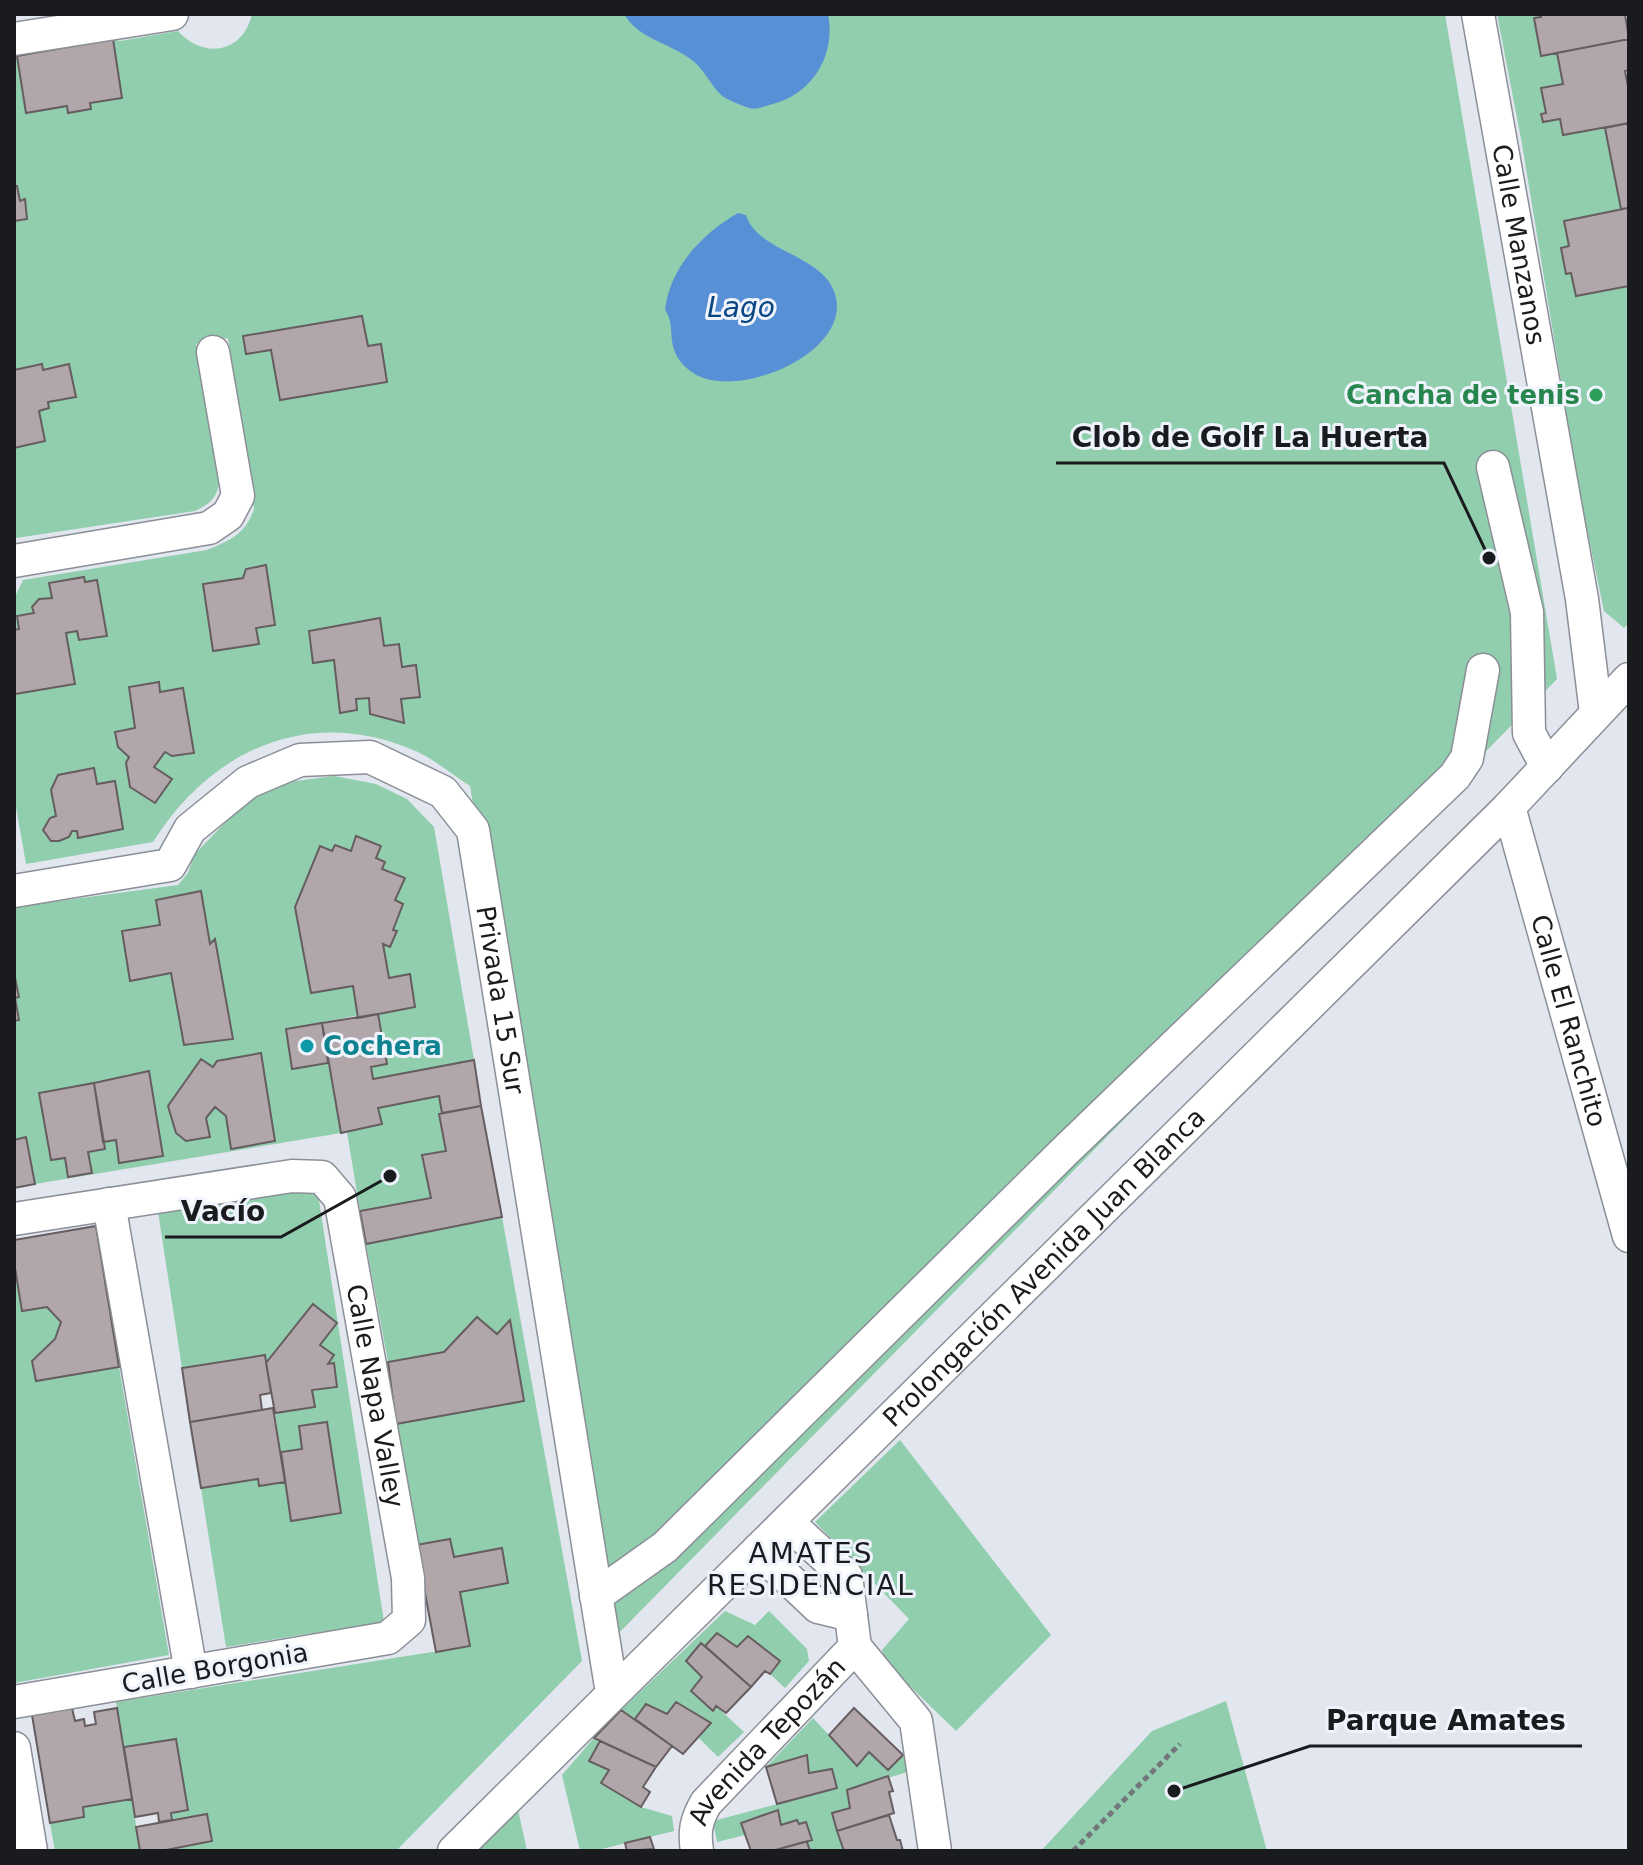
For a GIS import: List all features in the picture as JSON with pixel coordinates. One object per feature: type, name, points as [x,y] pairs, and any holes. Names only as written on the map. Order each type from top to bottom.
[{"type":"street","points":[[14,39],[172,14]]},
{"type":"street","name":"Calle Manzanos","points":[[1478,14],[1582,599],[1596,713]]},
{"type":"street","points":[[14,561],[209,528],[228,515],[238,496],[213,352]]},
{"type":"street","points":[[1493,467],[1527,612],[1529,733],[1547,767]]},
{"type":"street","points":[[596,1596],[665,1547],[1077,1140],[1455,776],[1467,758],[1483,670]]},
{"type":"street","name":"Prolongación Avenida Juan Blanca","points":[[454,1851],[1509,807],[1629,679]]},
{"type":"street","name":"Privada 15 Sur","points":[[14,891],[170,865],[190,829],[236,791],[248,782],[300,760],[370,757],[443,792],[473,830],[612,1693]]},
{"type":"street","name":"Calle El Ranchito","points":[[1509,807],[1629,1236]]},
{"type":"street","name":"Calle Napa Valley","points":[[109,1204],[292,1176],[322,1177],[340,1198],[408,1578],[409,1620]]},
{"type":"street","points":[[14,1219],[109,1204],[191,1672]]},
{"type":"street","name":"Avenida Tepozán","points":[[697,1851],[694,1833],[698,1816],[706,1803],[855,1647],[846,1576],[787,1522]]},
{"type":"street","points":[[758,1550],[818,1607],[851,1615]]},
{"type":"street","name":"Calle Borgonia","points":[[14,1702],[388,1638],[409,1620]]},
{"type":"street","points":[[855,1647],[916,1721],[935,1851]]},
{"type":"street","points":[[14,1748],[31,1851]]},
{"type":"path","points":[[1073,1851],[1180,1744]]},
{"type":"green space","points":[[252,14],[1445,14],[1557,679],[611,1641],[470,786],[418,752],[379,738],[340,733],[303,735],[268,744],[235,760],[204,782],[177,809],[153,842],[26,864],[14,796],[14,686],[16,694],[74,684],[66,633],[77,631],[79,640],[107,635],[98,581],[85,582],[83,577],[50,583],[52,598],[39,599],[33,607],[34,613],[19,629],[14,630],[14,599],[23,580],[207,550],[241,531],[254,509],[228,338],[196,344],[220,479],[210,502],[195,511],[16,538],[14,56],[17,56],[26,113],[67,106],[69,112],[90,109],[113,39],[120,41],[178,31],[199,46],[221,48],[240,37]],"holes":[[[362,316],[368,346],[381,344],[387,381],[281,400],[271,350],[246,354],[244,336]],[[94,768],[97,784],[115,781],[123,829],[79,837],[77,831],[72,831],[63,839],[51,841],[43,830],[50,818],[56,816],[51,790],[58,775]]]},
{"type":"green space","points":[[1497,14],[1540,14],[1541,17],[1534,18],[1541,55],[1557,53],[1563,84],[1541,88],[1546,113],[1541,114],[1543,122],[1560,119],[1564,135],[1605,128],[1621,209],[1564,221],[1569,246],[1561,248],[1566,274],[1571,273],[1576,295],[1629,286],[1629,623],[1624,628],[1604,611],[1580,496],[1522,144]]},
{"type":"green space","points":[[334,776],[376,784],[407,799],[434,827],[474,1060],[373,1079],[371,1067],[387,1063],[378,1014],[415,1006],[410,974],[389,978],[383,944],[390,947],[397,932],[393,930],[403,904],[395,900],[404,878],[382,869],[376,858],[381,846],[357,836],[351,851],[336,845],[332,851],[320,847],[295,907],[311,993],[353,986],[359,1015],[286,1030],[292,1069],[328,1063],[341,1133],[35,1184],[26,1138],[14,1140],[14,907],[178,885],[188,873],[194,855],[244,803],[288,782]],"holes":[[[201,891],[210,944],[215,940],[232,1039],[171,973],[130,980],[122,931],[160,925],[156,900]],[[149,1072],[163,1155],[119,1162],[116,1140],[103,1142],[104,1149],[88,1152],[92,1173],[69,1177],[65,1158],[51,1160],[39,1093]]]},
{"type":"green space","points":[[439,1096],[446,1151],[423,1156],[431,1198],[360,1211],[347,1132],[381,1124],[378,1108]]},
{"type":"green space","points":[[316,1181],[384,1622],[226,1647],[201,1488],[258,1479],[259,1486],[285,1482],[292,1521],[341,1513],[327,1422],[299,1426],[302,1449],[281,1452],[275,1413],[314,1407],[312,1390],[337,1387],[334,1364],[328,1364],[334,1355],[320,1345],[337,1323],[313,1304],[266,1363],[264,1355],[182,1368],[157,1205]]},
{"type":"green space","points":[[502,1217],[582,1661],[396,1851],[161,1851],[212,1841],[207,1814],[172,1820],[176,1739],[124,1747],[116,1702],[470,1646],[460,1592],[501,1548],[454,1557],[450,1539],[416,1545],[396,1424],[524,1401],[510,1321],[497,1334],[444,1352],[388,1362],[366,1244]]},
{"type":"green space","points":[[14,1262],[22,1311],[47,1307],[61,1322],[55,1339],[32,1361],[36,1381],[119,1367],[169,1655],[14,1683]]},
{"type":"green space","points":[[900,1440],[1051,1635],[956,1731],[885,1662],[882,1650],[909,1619],[815,1522]]},
{"type":"green space","points":[[725,1611],[755,1625],[769,1611],[807,1649],[809,1661],[785,1688],[770,1674],[780,1661],[737,1647],[717,1633],[705,1646],[700,1644],[686,1661],[702,1677],[691,1691],[712,1710],[716,1706],[744,1732],[718,1757],[698,1737],[710,1723],[677,1702],[667,1714],[646,1704],[635,1719],[621,1710]]},
{"type":"green space","points":[[1226,1701],[1267,1851],[1041,1851],[1152,1731]]},
{"type":"green space","points":[[813,1718],[857,1765],[869,1752],[888,1769],[903,1755],[911,1771],[847,1790],[850,1808],[832,1813],[844,1851],[810,1851],[807,1842],[812,1839],[806,1823],[799,1824],[797,1820],[781,1825],[777,1810],[742,1822],[745,1835],[717,1842],[713,1821],[837,1788],[832,1769],[809,1773],[806,1755],[766,1767]]},
{"type":"green space","points":[[594,1738],[600,1741],[589,1761],[609,1770],[601,1784],[641,1807],[672,1816],[674,1831],[594,1851],[580,1851],[562,1775]]},
{"type":"green space","points":[[132,1799],[140,1851],[55,1851],[50,1823],[84,1817],[83,1807]]},
{"type":"green space","points":[[517,1805],[527,1851],[470,1851]]},
{"type":"water","points":[[624,14],[828,14],[830,29],[825,58],[810,82],[787,99],[752,108],[721,95],[694,62],[645,35]]},
{"type":"water","name":"Lago","points":[[738,213],[746,215],[763,238],[818,270],[835,294],[836,316],[826,336],[808,354],[784,368],[758,377],[732,381],[708,379],[689,370],[676,354],[665,310],[673,280],[690,253],[712,231]]},
{"type":"building","points":[[1540,14],[1625,14],[1629,39],[1541,56],[1534,18],[1541,17]]},
{"type":"building","points":[[113,39],[122,98],[90,103],[91,109],[68,113],[67,106],[26,113],[17,56]]},
{"type":"building","points":[[1629,39],[1629,70],[1625,71],[1629,91],[1629,123],[1563,135],[1560,119],[1543,122],[1541,114],[1546,113],[1541,88],[1563,84],[1557,53]]},
{"type":"building","points":[[1629,123],[1629,208],[1621,209],[1605,128]]},
{"type":"building","points":[[14,186],[17,186],[20,201],[25,199],[27,219],[14,221]]},
{"type":"building","points":[[1628,208],[1629,286],[1576,296],[1571,273],[1566,274],[1561,248],[1569,246],[1564,221]]},
{"type":"building","points":[[362,316],[368,346],[381,344],[387,382],[280,400],[271,350],[246,354],[243,336]]},
{"type":"building","points":[[42,364],[43,370],[69,364],[76,397],[48,402],[49,408],[39,411],[45,441],[14,448],[14,370]]},
{"type":"building","points":[[266,565],[275,625],[256,628],[259,644],[213,651],[203,584],[243,578],[246,569]]},
{"type":"building","points":[[84,577],[85,582],[97,580],[107,636],[79,640],[77,631],[66,633],[75,684],[15,694],[14,630],[19,629],[17,616],[34,613],[32,607],[39,599],[52,598],[49,583]]},
{"type":"building","points":[[380,618],[384,646],[399,644],[402,667],[416,665],[420,697],[401,699],[404,723],[370,714],[369,698],[356,699],[357,710],[340,713],[334,660],[313,663],[309,631]]},
{"type":"building","points":[[159,682],[160,692],[183,688],[194,753],[172,756],[165,752],[154,767],[172,779],[155,803],[130,787],[126,763],[129,757],[118,747],[115,732],[135,728],[129,687]]},
{"type":"building","points":[[94,768],[97,784],[115,781],[123,829],[78,838],[77,831],[72,831],[69,837],[51,841],[43,830],[50,818],[56,816],[51,790],[58,775]]},
{"type":"building","points":[[356,836],[381,846],[376,858],[385,862],[382,869],[405,878],[395,900],[403,904],[393,930],[397,931],[390,947],[383,944],[389,978],[410,974],[415,1007],[358,1018],[353,986],[311,993],[295,907],[320,846],[332,851],[335,845],[351,851]]},
{"type":"building","points":[[201,891],[210,944],[215,939],[233,1039],[184,1045],[171,973],[130,981],[122,931],[160,925],[156,900]]},
{"type":"building","points":[[14,973],[19,997],[15,998],[19,1020],[14,1021]]},
{"type":"building","points":[[378,1014],[387,1064],[371,1067],[373,1079],[474,1060],[481,1106],[442,1113],[439,1096],[378,1108],[382,1124],[341,1133],[322,1023]]},
{"type":"building","name":"Cochera","points":[[322,1023],[328,1063],[292,1069],[286,1029]]},
{"type":"building","points":[[261,1053],[275,1141],[231,1149],[226,1116],[215,1107],[206,1118],[210,1137],[186,1141],[176,1133],[168,1106],[201,1059],[213,1067],[217,1061]]},
{"type":"building","points":[[149,1071],[163,1156],[119,1163],[116,1140],[103,1142],[94,1083]]},
{"type":"building","points":[[94,1083],[105,1149],[88,1152],[92,1173],[68,1177],[65,1158],[51,1160],[39,1093]]},
{"type":"building","points":[[481,1106],[502,1217],[366,1244],[360,1211],[431,1198],[422,1155],[446,1151],[439,1114]]},
{"type":"building","points":[[26,1137],[35,1184],[14,1188],[14,1140]]},
{"type":"building","points":[[96,1226],[119,1367],[36,1381],[32,1361],[55,1339],[61,1322],[47,1307],[22,1311],[14,1262],[14,1240]]},
{"type":"building","points":[[313,1304],[337,1323],[320,1345],[334,1355],[328,1364],[334,1363],[337,1387],[312,1390],[315,1407],[275,1413],[266,1363]]},
{"type":"building","points":[[477,1317],[497,1334],[510,1320],[524,1401],[396,1424],[388,1362],[444,1352]]},
{"type":"building","points":[[265,1355],[271,1393],[260,1395],[262,1410],[190,1422],[182,1368]]},
{"type":"building","points":[[273,1408],[285,1482],[259,1486],[258,1479],[201,1488],[190,1422]]},
{"type":"building","points":[[327,1422],[341,1513],[291,1521],[281,1452],[302,1449],[299,1426]]},
{"type":"building","points":[[450,1539],[454,1557],[502,1548],[508,1583],[460,1592],[470,1646],[436,1652],[416,1545]]},
{"type":"building","points":[[717,1633],[737,1647],[748,1636],[780,1661],[770,1674],[765,1671],[751,1687],[705,1646]]},
{"type":"building","points":[[701,1643],[751,1687],[726,1713],[716,1706],[713,1711],[691,1691],[702,1677],[686,1661]]},
{"type":"building","points":[[676,1702],[711,1723],[683,1754],[635,1719],[646,1704],[667,1714]]},
{"type":"building","points":[[72,1708],[75,1721],[84,1719],[85,1726],[96,1724],[94,1712],[117,1708],[132,1799],[83,1807],[84,1817],[50,1823],[32,1715]]},
{"type":"building","points":[[854,1708],[903,1755],[888,1770],[869,1752],[857,1766],[829,1735]]},
{"type":"building","points":[[621,1710],[672,1746],[656,1767],[594,1738]]},
{"type":"building","points":[[176,1739],[188,1810],[171,1813],[172,1820],[159,1822],[158,1813],[135,1817],[124,1747]]},
{"type":"building","points":[[600,1741],[656,1767],[643,1787],[650,1792],[641,1807],[601,1783],[609,1770],[589,1761]]},
{"type":"building","points":[[807,1755],[809,1773],[832,1769],[837,1788],[777,1804],[766,1767]]},
{"type":"building","points":[[888,1776],[893,1791],[889,1792],[894,1813],[837,1831],[832,1813],[850,1808],[847,1790]]},
{"type":"building","points":[[778,1810],[781,1825],[797,1820],[799,1824],[806,1822],[812,1840],[772,1851],[751,1851],[741,1823]]},
{"type":"building","points":[[207,1814],[212,1841],[161,1851],[140,1851],[136,1827]]},
{"type":"building","points":[[889,1815],[903,1851],[844,1851],[837,1831]]},
{"type":"building","points":[[650,1837],[654,1849],[627,1851],[625,1843]]},
{"type":"building","points":[[807,1842],[810,1851],[772,1851]]},
{"type":"place","name":"Cancha de tenis","points":[[1596,395]]},
{"type":"place","name":"Clob de Golf La Huerta","points":[[1489,558]]},
{"type":"place","name":"Cochera","points":[[307,1046]]},
{"type":"place","name":"Vacío","points":[[390,1176]]},
{"type":"place","name":"Parque Amates","points":[[1174,1791]]},
{"type":"district","name":"AMATES RESIDENCIAL","points":[[811,1569]]}]
